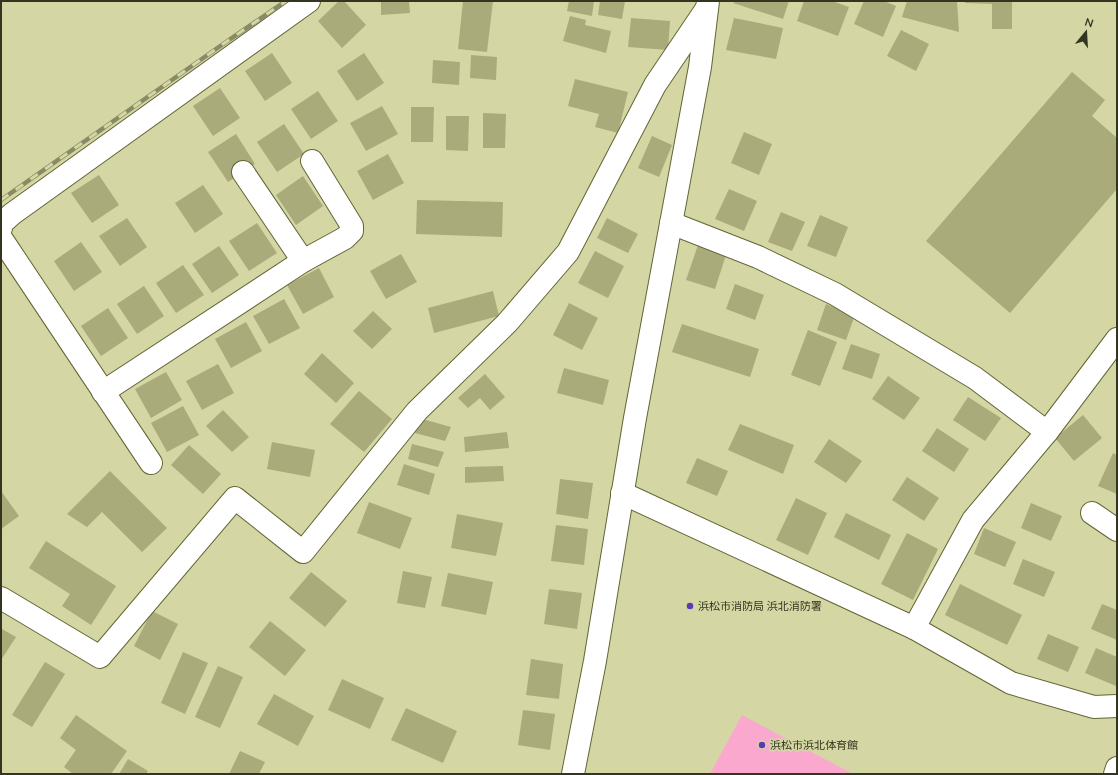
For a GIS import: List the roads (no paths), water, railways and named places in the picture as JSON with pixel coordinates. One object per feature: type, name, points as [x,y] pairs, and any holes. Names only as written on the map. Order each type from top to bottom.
[{"type":"street","points":[[1,228],[2,223],[12,214],[309,1]]},
{"type":"street","points":[[574,774],[595,661],[622,493],[700,67],[708,5]]},
{"type":"street","points":[[1,598],[100,657],[235,498],[303,552],[417,411],[507,323],[568,252],[655,85],[708,5]]},
{"type":"street","points":[[103,392],[303,262],[344,238],[352,231],[352,226],[312,161]]},
{"type":"street","points":[[243,172],[303,262]]},
{"type":"street","points":[[671,223],[758,256],[835,294],[975,378],[1047,432]]},
{"type":"street","points":[[1,238],[152,464]]},
{"type":"street","points":[[914,628],[973,520],[1047,432],[1117,339]]},
{"type":"street","points":[[622,493],[914,628],[1011,684],[1094,707],[1117,706]]},
{"type":"street","points":[[1092,513],[1117,530]]},
{"type":"street","points":[[1115,774],[1117,768]]},
{"type":"railway","points":[[1,200],[286,1]]},
{"type":"place","name":"浜松市消防局 浜北消防署","points":[[690,606]]},
{"type":"place","name":"浜松市浜北体育館","points":[[762,745]]}]
